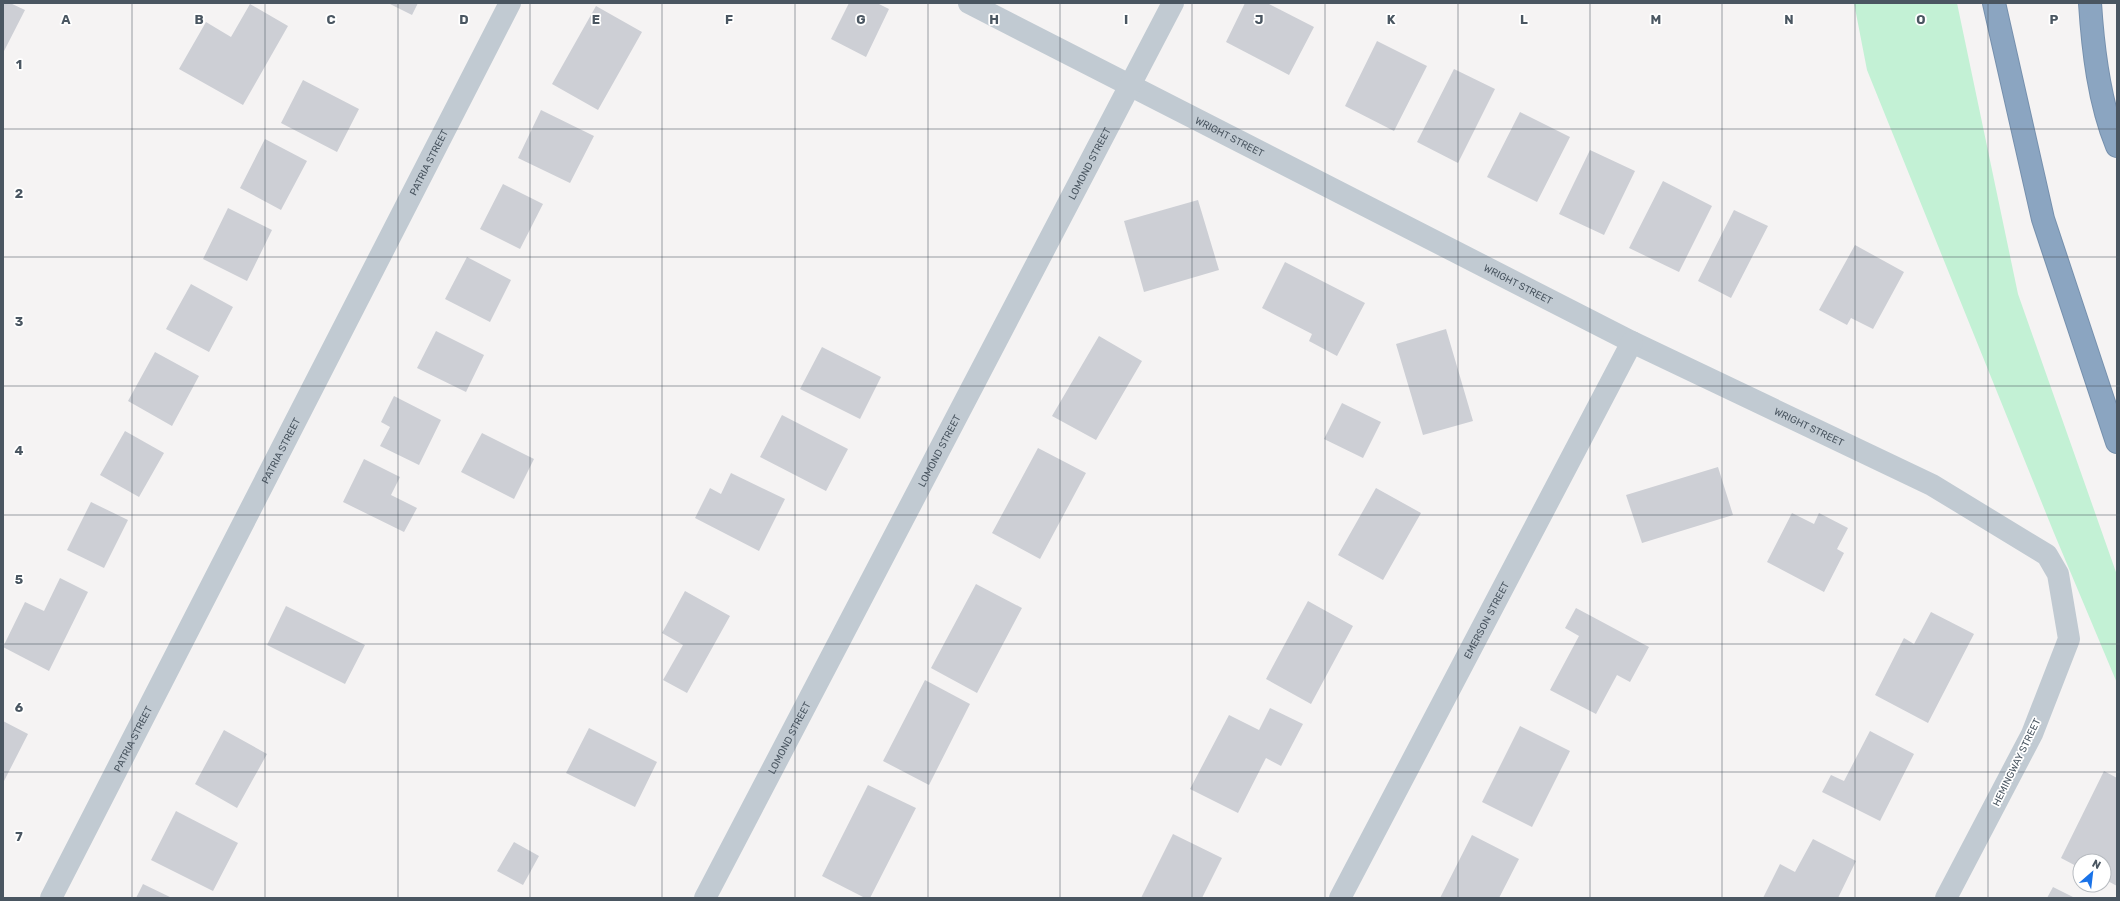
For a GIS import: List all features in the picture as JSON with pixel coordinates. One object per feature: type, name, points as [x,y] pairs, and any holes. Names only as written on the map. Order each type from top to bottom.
[{"type":"highway","points":[[1994,3],[2043,219],[2117,442]]},
{"type":"highway","points":[[2090,3],[2092,35],[2102,97],[2117,146]]},
{"type":"street","name":"PATRIA STREET","points":[[51,898],[510,3]]},
{"type":"street","name":"WRIGHT STREET","points":[[969,3],[1632,342],[1932,485],[2047,555],[2058,574]]},
{"type":"street","name":"LOMOND STREET","points":[[705,898],[1173,3]]},
{"type":"street","name":"EMERSON STREET","points":[[1340,898],[1632,342]]},
{"type":"street","name":"HEMINGWAY STREET","points":[[1946,898],[2032,734],[2069,639],[2058,574]]},
{"type":"green space","points":[[1854,3],[1957,3],[2018,294],[2117,575],[2117,683],[2054,533],[1867,70]]},
{"type":"building","points":[[3,3],[10,3],[25,10],[3,53]]},
{"type":"building","points":[[388,3],[418,3],[412,15]]},
{"type":"building","points":[[849,3],[877,3],[889,9],[866,57],[831,39]]},
{"type":"building","points":[[1245,3],[1267,3],[1314,27],[1289,75],[1226,42]]},
{"type":"building","points":[[250,4],[288,26],[243,105],[179,69],[206,22],[231,37]]},
{"type":"building","points":[[596,6],[642,32],[598,110],[552,84]]},
{"type":"building","points":[[1377,41],[1427,66],[1394,131],[1345,106]]},
{"type":"building","points":[[1454,69],[1495,89],[1458,163],[1417,142]]},
{"type":"building","points":[[303,80],[359,109],[337,152],[281,123]]},
{"type":"building","points":[[541,110],[594,136],[570,183],[518,158]]},
{"type":"building","points":[[1520,112],[1570,137],[1537,202],[1487,177]]},
{"type":"building","points":[[265,139],[307,161],[281,210],[240,188]]},
{"type":"building","points":[[1590,150],[1635,171],[1604,235],[1559,214]]},
{"type":"building","points":[[1663,181],[1712,206],[1679,272],[1629,248]]},
{"type":"building","points":[[503,184],[543,204],[520,249],[480,229]]},
{"type":"building","points":[[1198,200],[1219,270],[1144,292],[1124,221]]},
{"type":"building","points":[[228,208],[272,230],[247,281],[203,259]]},
{"type":"building","points":[[1734,210],[1768,226],[1731,298],[1698,281]]},
{"type":"building","points":[[1855,245],[1904,272],[1873,329],[1851,318],[1847,325],[1819,310]]},
{"type":"building","points":[[467,257],[511,280],[490,322],[445,299]]},
{"type":"building","points":[[1285,262],[1365,303],[1337,356],[1309,341],[1312,334],[1262,308]]},
{"type":"building","points":[[191,284],[233,307],[209,352],[166,329]]},
{"type":"building","points":[[1446,329],[1473,421],[1423,435],[1396,344]]},
{"type":"building","points":[[436,331],[484,355],[466,392],[417,368]]},
{"type":"building","points":[[1099,336],[1142,361],[1096,440],[1052,416]]},
{"type":"building","points":[[822,347],[881,377],[860,419],[800,389]]},
{"type":"building","points":[[155,352],[199,376],[172,426],[128,401]]},
{"type":"building","points":[[394,396],[441,420],[419,465],[380,446],[390,427],[381,422]]},
{"type":"building","points":[[1342,403],[1381,422],[1363,458],[1324,439]]},
{"type":"building","points":[[782,415],[848,449],[826,491],[760,457]]},
{"type":"building","points":[[125,431],[164,453],[139,497],[100,475]]},
{"type":"building","points":[[482,433],[534,459],[514,499],[461,472]]},
{"type":"building","points":[[1038,448],[1086,473],[1040,559],[992,533]]},
{"type":"building","points":[[364,459],[400,477],[391,495],[417,508],[404,532],[343,502]]},
{"type":"building","points":[[1718,467],[1733,515],[1642,543],[1626,495]]},
{"type":"building","points":[[731,473],[785,499],[759,551],[695,518],[710,488],[721,494]]},
{"type":"building","points":[[1376,488],[1421,513],[1383,580],[1338,555]]},
{"type":"building","points":[[91,502],[128,520],[104,568],[67,550]]},
{"type":"building","points":[[1792,513],[1814,524],[1819,513],[1848,528],[1837,549],[1844,553],[1824,592],[1767,562]]},
{"type":"building","points":[[60,578],[88,592],[49,671],[3,647],[25,602],[44,611]]},
{"type":"building","points":[[976,584],[1022,608],[977,693],[931,668]]},
{"type":"building","points":[[685,591],[730,616],[687,693],[663,680],[683,645],[662,633]]},
{"type":"building","points":[[1308,601],[1353,626],[1311,704],[1266,679]]},
{"type":"building","points":[[286,606],[365,645],[345,684],[267,645]]},
{"type":"building","points":[[1576,608],[1649,647],[1630,682],[1617,675],[1596,714],[1550,690],[1579,636],[1565,628]]},
{"type":"building","points":[[1931,612],[1974,634],[1928,723],[1875,695],[1904,638],[1914,644]]},
{"type":"building","points":[[925,680],[970,704],[929,785],[883,761]]},
{"type":"building","points":[[1270,708],[1303,724],[1281,766],[1266,758],[1238,813],[1190,789],[1229,715],[1259,730]]},
{"type":"building","points":[[3,721],[28,734],[3,783]]},
{"type":"building","points":[[1520,726],[1570,751],[1532,827],[1482,802]]},
{"type":"building","points":[[589,728],[657,762],[635,807],[566,773]]},
{"type":"building","points":[[224,730],[267,754],[237,808],[195,784]]},
{"type":"building","points":[[1870,731],[1914,754],[1880,821],[1822,792],[1831,775],[1844,781]]},
{"type":"building","points":[[2104,771],[2117,778],[2117,886],[2112,883],[2112,853],[2072,853],[2072,864],[2061,858]]},
{"type":"building","points":[[868,785],[916,808],[870,898],[865,898],[822,876]]},
{"type":"building","points":[[176,811],[238,843],[213,891],[151,860]]},
{"type":"building","points":[[1173,834],[1222,858],[1202,898],[1141,898]]},
{"type":"building","points":[[1472,835],[1519,859],[1499,898],[1440,898]]},
{"type":"building","points":[[1813,839],[1856,861],[1838,898],[1763,898],[1780,864],[1795,872]]},
{"type":"building","points":[[514,842],[539,856],[523,885],[497,871]]},
{"type":"building","points":[[143,884],[172,898],[136,898]]},
{"type":"building","points":[[2053,887],[2075,898],[2047,898]]}]
